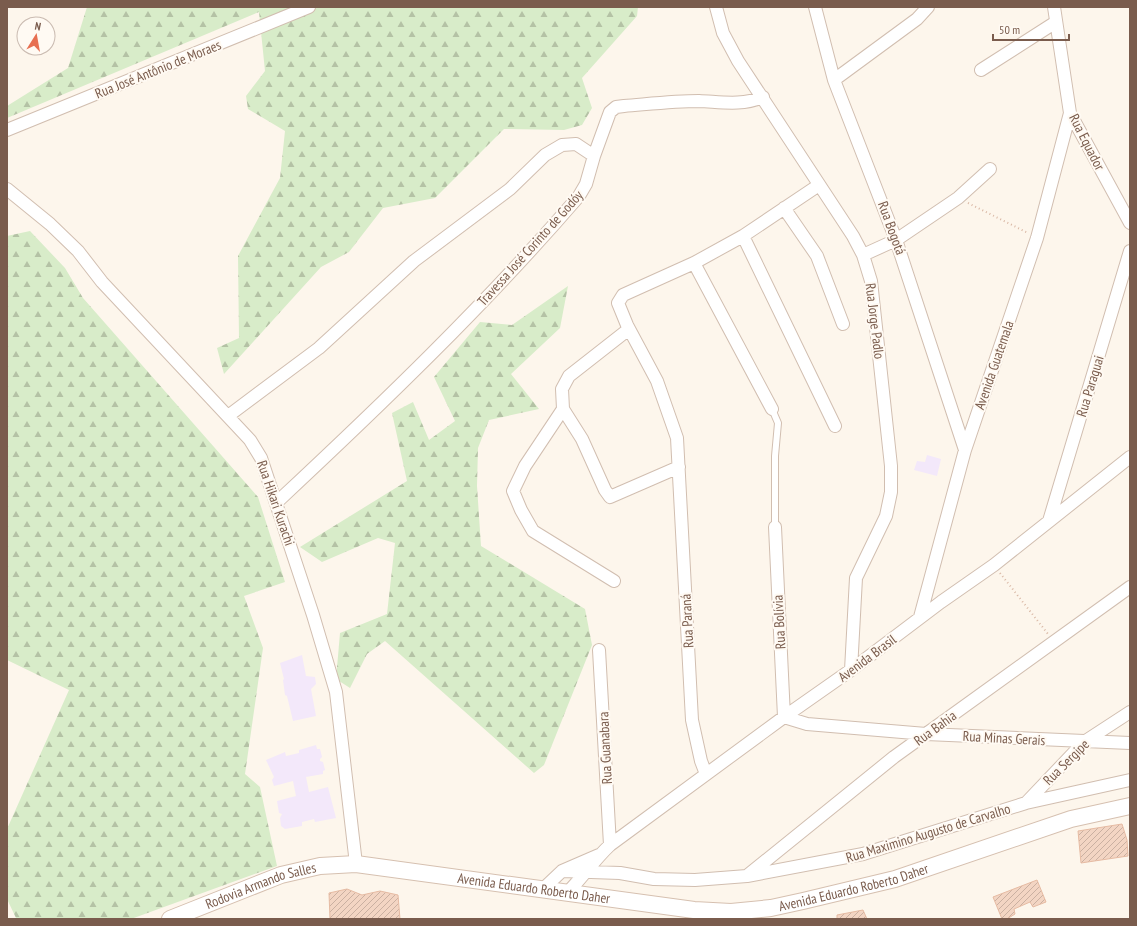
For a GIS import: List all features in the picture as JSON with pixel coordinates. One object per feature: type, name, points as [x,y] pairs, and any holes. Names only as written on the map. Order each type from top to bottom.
[{"type":"main road","name":"Avenida Eduardo Roberto Daher","points":[[356,864],[730,915],[804,901],[895,879],[1071,819],[1130,806]]},
{"type":"main road","name":"Rodovia Armando Salles","points":[[170,919],[281,875],[320,866],[356,864]]},
{"type":"street","name":"Rua José Antônio de Moraes","points":[[7,130],[309,7]]},
{"type":"street","name":"Rua Jorge Padlo","points":[[716,7],[723,33],[738,61],[853,236],[863,255],[871,281],[876,315],[891,466],[891,492],[886,516],[856,578],[851,670]]},
{"type":"street","name":"Rua Bogotá","points":[[815,7],[834,80],[896,240],[965,450]]},
{"type":"street","points":[[834,80],[917,19],[928,7]]},
{"type":"street","name":"Rua Equador","points":[[1054,7],[1070,113],[1130,223]]},
{"type":"street","points":[[981,70],[1056,22]]},
{"type":"street","name":"Travessa José Corinto de Godóy","points":[[276,503],[412,374],[492,293],[579,196],[586,184],[594,156],[610,112],[616,107],[699,101],[732,104],[753,101],[763,97]]},
{"type":"street","name":"Avenida Guatemala","points":[[920,618],[965,450],[1037,238],[1070,113]]},
{"type":"street","points":[[228,416],[319,348],[414,260],[510,189],[546,155],[562,145],[576,144],[594,156]]},
{"type":"street","points":[[863,255],[896,240],[958,198],[990,169]]},
{"type":"street","points":[[772,409],[694,263],[743,236],[819,185]]},
{"type":"street","name":"Rua Hikari Kurachi","points":[[7,189],[50,224],[78,251],[102,282],[250,440],[261,458],[313,615],[336,692],[356,864]]},
{"type":"street","points":[[784,208],[816,256],[843,324]]},
{"type":"street","points":[[743,236],[835,426]]},
{"type":"street","name":"Rua Paraguai","points":[[1049,521],[1130,251]]},
{"type":"street","name":"Rua Paraná","points":[[694,263],[623,295],[619,299],[618,307],[657,381],[677,438],[692,720],[701,761],[706,774]]},
{"type":"street","points":[[629,329],[569,376],[562,389],[563,409],[582,439],[605,490],[610,497],[679,467]]},
{"type":"street","points":[[563,409],[525,466],[513,491],[521,510],[533,531],[614,581]]},
{"type":"street","name":"Avenida Brasil","points":[[587,871],[610,845],[994,565],[1130,457]]},
{"type":"street","name":"Rua Bolívia","points":[[775,526],[784,717]]},
{"type":"street","name":"Rua Bahia","points":[[747,876],[894,757],[1130,587]]},
{"type":"street","name":"Rua Guanabara","points":[[599,650],[610,845]]},
{"type":"street","name":"Rua Sergipe","points":[[1026,803],[1084,742],[1130,712]]},
{"type":"street","name":"Rua Minas Gerais","points":[[784,717],[807,724],[926,734],[1130,743]]},
{"type":"street","name":"Rua Maximino Augusto de Carvalho","points":[[562,871],[620,873],[654,879],[695,880],[747,876],[842,859],[884,848],[1026,803],[1130,780]]},
{"type":"street","name":"Avenida Brasil","points":[[544,889],[562,871],[600,855]]},
{"type":"street","points":[[567,893],[587,871]]},
{"type":"lane","points":[[772,409],[778,423],[775,526]]},
{"type":"path","points":[[958,198],[1011,223],[1037,238]]},
{"type":"path","points":[[994,565],[1054,641]]},
{"type":"shaded area","points":[[927,455],[941,459],[937,476],[914,470],[917,461],[925,462]]},
{"type":"shaded area","points":[[302,655],[306,676],[315,677],[316,684],[311,689],[316,716],[293,721],[287,696],[285,695],[284,679],[280,663]]},
{"type":"shaded area","points":[[316,745],[317,749],[320,749],[322,757],[320,761],[323,762],[325,770],[323,771],[323,774],[306,777],[309,792],[328,787],[336,818],[315,822],[314,819],[302,822],[302,826],[285,829],[281,826],[280,818],[282,814],[279,813],[277,801],[296,796],[293,781],[274,786],[272,780],[274,777],[266,760],[285,752],[286,756],[299,753],[299,750]]},
{"type":"green space","points":[[87,7],[638,7],[637,16],[582,78],[592,108],[582,125],[564,130],[504,129],[435,198],[383,208],[349,252],[321,267],[224,374],[217,348],[239,338],[238,256],[280,178],[285,131],[248,109],[246,96],[265,71],[259,12],[7,118],[7,106],[68,68]]},
{"type":"green space","points":[[30,231],[65,268],[83,298],[258,497],[285,582],[244,596],[263,648],[245,774],[260,787],[277,866],[131,919],[19,919],[16,918],[7,899],[7,829],[69,690],[7,660],[7,236]]},
{"type":"green space","points":[[568,286],[560,328],[511,374],[539,409],[489,420],[478,448],[477,486],[481,546],[585,609],[592,645],[544,765],[534,773],[385,641],[367,654],[350,688],[336,679],[340,633],[387,614],[395,543],[378,538],[322,562],[300,547],[407,481],[392,413],[413,402],[429,440],[455,421],[434,377],[480,322],[512,325]]},
{"type":"building","points":[[1122,824],[1127,840],[1128,856],[1081,863],[1078,831]]},
{"type":"building","points":[[1037,880],[1046,902],[1033,907],[1030,902],[1014,909],[1015,914],[1007,919],[1002,919],[993,897]]},
{"type":"building","points":[[347,889],[362,895],[380,891],[398,895],[400,919],[330,919],[329,893]]},
{"type":"building","points":[[863,910],[867,919],[837,919],[837,915]]}]
